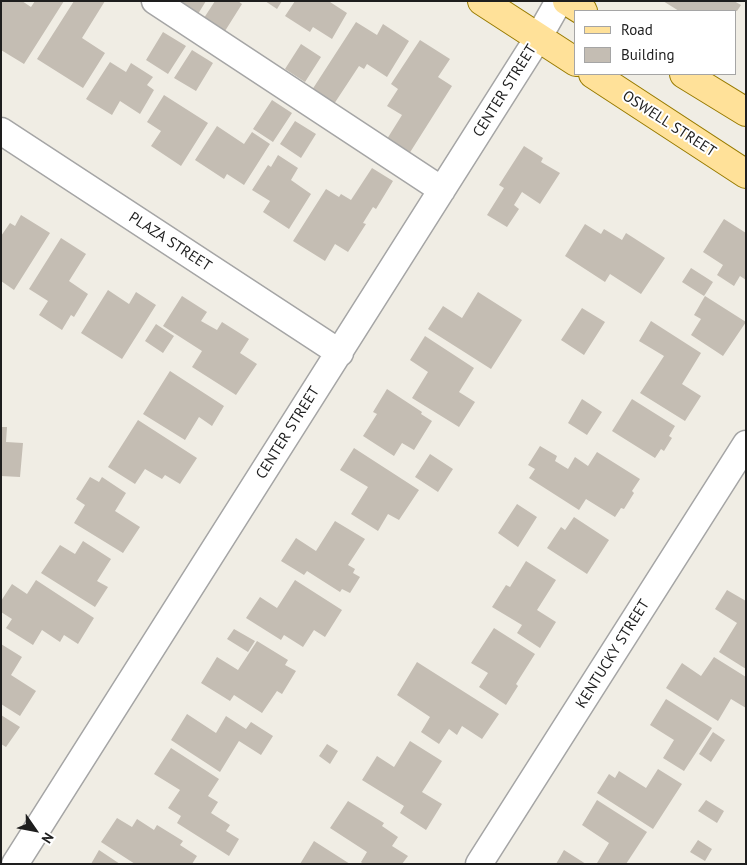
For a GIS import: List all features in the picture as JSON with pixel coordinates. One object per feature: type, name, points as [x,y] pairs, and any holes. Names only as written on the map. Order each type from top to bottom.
[{"type":"main road","points":[[482,1],[574,61]]},
{"type":"main road","points":[[567,1],[581,10]]},
{"type":"main road","name":"OSWELL STREET","points":[[595,75],[746,174]]},
{"type":"main road","points":[[686,75],[746,112]]},
{"type":"street","points":[[155,1],[442,190]]},
{"type":"street","name":"CENTER STREET","points":[[15,864],[340,353],[538,38],[559,1]]},
{"type":"street","name":"PLAZA STREET","points":[[1,131],[340,353]]},
{"type":"street","name":"KENTUCKY STREET","points":[[479,864],[746,444]]},
{"type":"building","points":[[1,1],[22,1],[31,7],[35,1],[64,1],[24,64],[1,50]]},
{"type":"building","points":[[74,1],[105,1],[82,38],[105,53],[83,88],[37,59]]},
{"type":"building","points":[[178,1],[206,1],[198,14]]},
{"type":"building","points":[[215,1],[238,1],[242,4],[225,31],[204,18]]},
{"type":"building","points":[[265,1],[282,1],[277,9]]},
{"type":"building","points":[[295,1],[331,1],[347,13],[332,39],[313,27],[310,32],[285,16]]},
{"type":"building","points":[[663,1],[734,1],[741,5],[737,11],[677,10]]},
{"type":"building","points":[[356,22],[377,35],[383,24],[409,41],[387,77],[367,64],[364,69],[359,66],[334,104],[312,90]]},
{"type":"building","points":[[163,32],[186,46],[168,74],[146,60]]},
{"type":"building","points":[[420,40],[450,59],[438,77],[452,86],[409,154],[387,139],[402,115],[387,106],[398,89],[391,84]]},
{"type":"building","points":[[301,44],[321,57],[305,82],[285,69]]},
{"type":"building","points":[[192,50],[213,63],[196,91],[174,78]]},
{"type":"building","points":[[110,62],[126,72],[131,63],[153,77],[147,85],[154,90],[140,114],[120,101],[112,115],[86,99]]},
{"type":"building","points":[[164,95],[208,123],[181,166],[151,146],[161,131],[147,122]]},
{"type":"building","points":[[272,100],[292,113],[273,142],[253,129]]},
{"type":"building","points":[[295,121],[316,134],[301,158],[280,144]]},
{"type":"building","points":[[217,126],[244,144],[252,132],[270,144],[244,185],[227,174],[224,179],[195,160]]},
{"type":"building","points":[[524,146],[543,158],[541,162],[560,173],[540,204],[522,192],[514,205],[519,209],[507,227],[487,215],[504,188],[499,185]]},
{"type":"building","points":[[278,155],[298,168],[291,180],[311,194],[289,229],[263,212],[270,201],[252,190],[268,165],[271,167]]},
{"type":"building","points":[[372,168],[393,181],[376,209],[373,207],[363,223],[366,224],[348,252],[335,244],[325,261],[293,241],[326,189],[339,197],[341,194],[351,200]]},
{"type":"building","points":[[21,215],[50,233],[14,290],[1,281],[1,236],[10,223],[15,226]]},
{"type":"building","points":[[724,219],[746,233],[746,280],[740,276],[734,286],[717,275],[723,265],[703,252]]},
{"type":"building","points":[[585,224],[601,234],[604,229],[622,240],[626,233],[665,258],[641,294],[610,274],[605,282],[565,256]]},
{"type":"building","points":[[61,238],[86,254],[69,281],[88,294],[74,317],[71,315],[62,330],[39,315],[48,301],[29,289]]},
{"type":"building","points":[[691,268],[713,282],[704,296],[682,282]]},
{"type":"building","points":[[108,290],[129,304],[136,292],[156,305],[122,359],[81,333]]},
{"type":"building","points":[[478,292],[522,320],[491,369],[428,329],[443,306],[462,318]]},
{"type":"building","points":[[182,296],[207,312],[201,321],[217,330],[222,322],[249,339],[240,353],[257,364],[236,395],[192,367],[202,351],[163,326]]},
{"type":"building","points":[[705,296],[746,322],[723,356],[691,335],[701,319],[694,315]]},
{"type":"building","points":[[582,308],[605,322],[584,355],[561,340]]},
{"type":"building","points":[[651,321],[701,353],[682,384],[701,396],[685,421],[640,393],[664,356],[639,341]]},
{"type":"building","points":[[156,324],[174,336],[163,353],[145,341]]},
{"type":"building","points":[[425,336],[474,368],[459,392],[475,402],[459,427],[412,398],[428,372],[410,360]]},
{"type":"building","points":[[170,371],[224,406],[212,426],[199,417],[185,440],[143,414]]},
{"type":"building","points":[[387,389],[422,412],[421,414],[432,421],[414,450],[402,443],[394,456],[363,436],[377,414],[373,412]]},
{"type":"building","points":[[582,399],[602,412],[587,435],[568,423]]},
{"type":"building","points":[[632,399],[675,426],[669,436],[672,438],[664,451],[661,449],[655,458],[612,431]]},
{"type":"building","points":[[138,420],[197,458],[180,484],[165,475],[162,479],[145,469],[135,484],[108,467]]},
{"type":"building","points":[[1,427],[7,427],[6,442],[23,443],[20,477],[1,476]]},
{"type":"building","points":[[540,446],[557,456],[555,461],[568,469],[575,457],[588,466],[597,452],[640,479],[624,509],[621,508],[615,517],[586,499],[579,510],[529,478],[535,469],[528,465]]},
{"type":"building","points":[[354,448],[419,490],[399,520],[388,514],[378,531],[351,514],[368,487],[340,470]]},
{"type":"building","points":[[430,454],[453,469],[438,492],[415,477]]},
{"type":"building","points":[[90,477],[99,482],[102,477],[126,493],[115,511],[140,527],[123,553],[74,523],[85,505],[76,499]]},
{"type":"building","points":[[517,504],[537,517],[518,547],[498,533]]},
{"type":"building","points":[[574,517],[609,540],[587,574],[547,548],[561,527],[565,530]]},
{"type":"building","points":[[335,521],[365,539],[348,565],[355,569],[353,573],[360,577],[350,593],[342,589],[340,592],[307,571],[304,575],[281,561],[296,538],[316,551]]},
{"type":"building","points":[[83,541],[111,559],[97,581],[108,587],[95,607],[41,573],[60,545],[75,554]]},
{"type":"building","points":[[526,561],[556,580],[537,610],[556,622],[540,648],[517,633],[522,625],[492,607],[506,585],[510,587]]},
{"type":"building","points":[[36,580],[94,618],[78,644],[64,635],[60,642],[42,630],[33,645],[6,628],[12,619],[1,612],[1,601],[12,584],[27,594]]},
{"type":"building","points":[[295,580],[342,610],[325,637],[314,630],[303,647],[284,635],[281,640],[246,618],[260,597],[277,608]]},
{"type":"building","points":[[727,590],[746,601],[746,669],[719,652],[737,623],[715,609]]},
{"type":"building","points":[[494,628],[535,654],[516,684],[518,686],[506,705],[479,687],[488,673],[471,663]]},
{"type":"building","points":[[234,629],[255,641],[248,652],[227,639]]},
{"type":"building","points":[[257,641],[288,660],[285,665],[296,671],[282,694],[277,691],[262,713],[234,695],[230,701],[201,683],[217,657],[238,670]]},
{"type":"building","points":[[1,644],[22,657],[11,675],[36,691],[20,716],[1,704]]},
{"type":"building","points":[[714,657],[746,677],[746,708],[731,699],[718,721],[666,688],[682,663],[701,676]]},
{"type":"building","points":[[417,662],[499,714],[482,739],[462,726],[457,735],[449,729],[439,744],[421,732],[430,717],[397,695]]},
{"type":"building","points":[[666,699],[712,728],[684,771],[663,758],[674,740],[650,725]]},
{"type":"building","points":[[187,714],[216,733],[226,716],[246,729],[251,722],[273,736],[261,755],[239,741],[220,772],[171,740]]},
{"type":"building","points":[[1,715],[20,727],[6,747],[1,744]]},
{"type":"building","points":[[713,732],[725,740],[711,762],[699,754]]},
{"type":"building","points":[[410,741],[442,761],[422,792],[442,804],[426,830],[400,813],[404,806],[362,780],[377,756],[394,767]]},
{"type":"building","points":[[327,744],[338,751],[330,764],[319,756]]},
{"type":"building","points":[[171,748],[219,779],[208,796],[218,802],[211,813],[230,825],[226,831],[239,839],[229,856],[177,823],[181,816],[168,808],[180,790],[154,774]]},
{"type":"building","points":[[658,769],[682,784],[653,829],[597,793],[609,774],[615,778],[619,771],[646,788]]},
{"type":"building","points":[[597,800],[647,832],[626,864],[597,863],[609,843],[582,825]]},
{"type":"building","points":[[706,800],[724,811],[717,823],[698,811]]},
{"type":"building","points":[[348,801],[384,823],[382,826],[398,837],[392,846],[408,856],[402,864],[363,864],[361,862],[367,852],[330,828]]},
{"type":"building","points":[[117,818],[132,827],[137,819],[154,830],[157,825],[183,841],[180,845],[197,856],[192,864],[135,864],[101,842]]},
{"type":"building","points":[[698,840],[712,849],[705,861],[690,852]]},
{"type":"building","points":[[314,841],[350,864],[300,864]]},
{"type":"building","points":[[99,850],[120,864],[91,864]]},
{"type":"building","points":[[564,850],[586,864],[556,864]]}]
